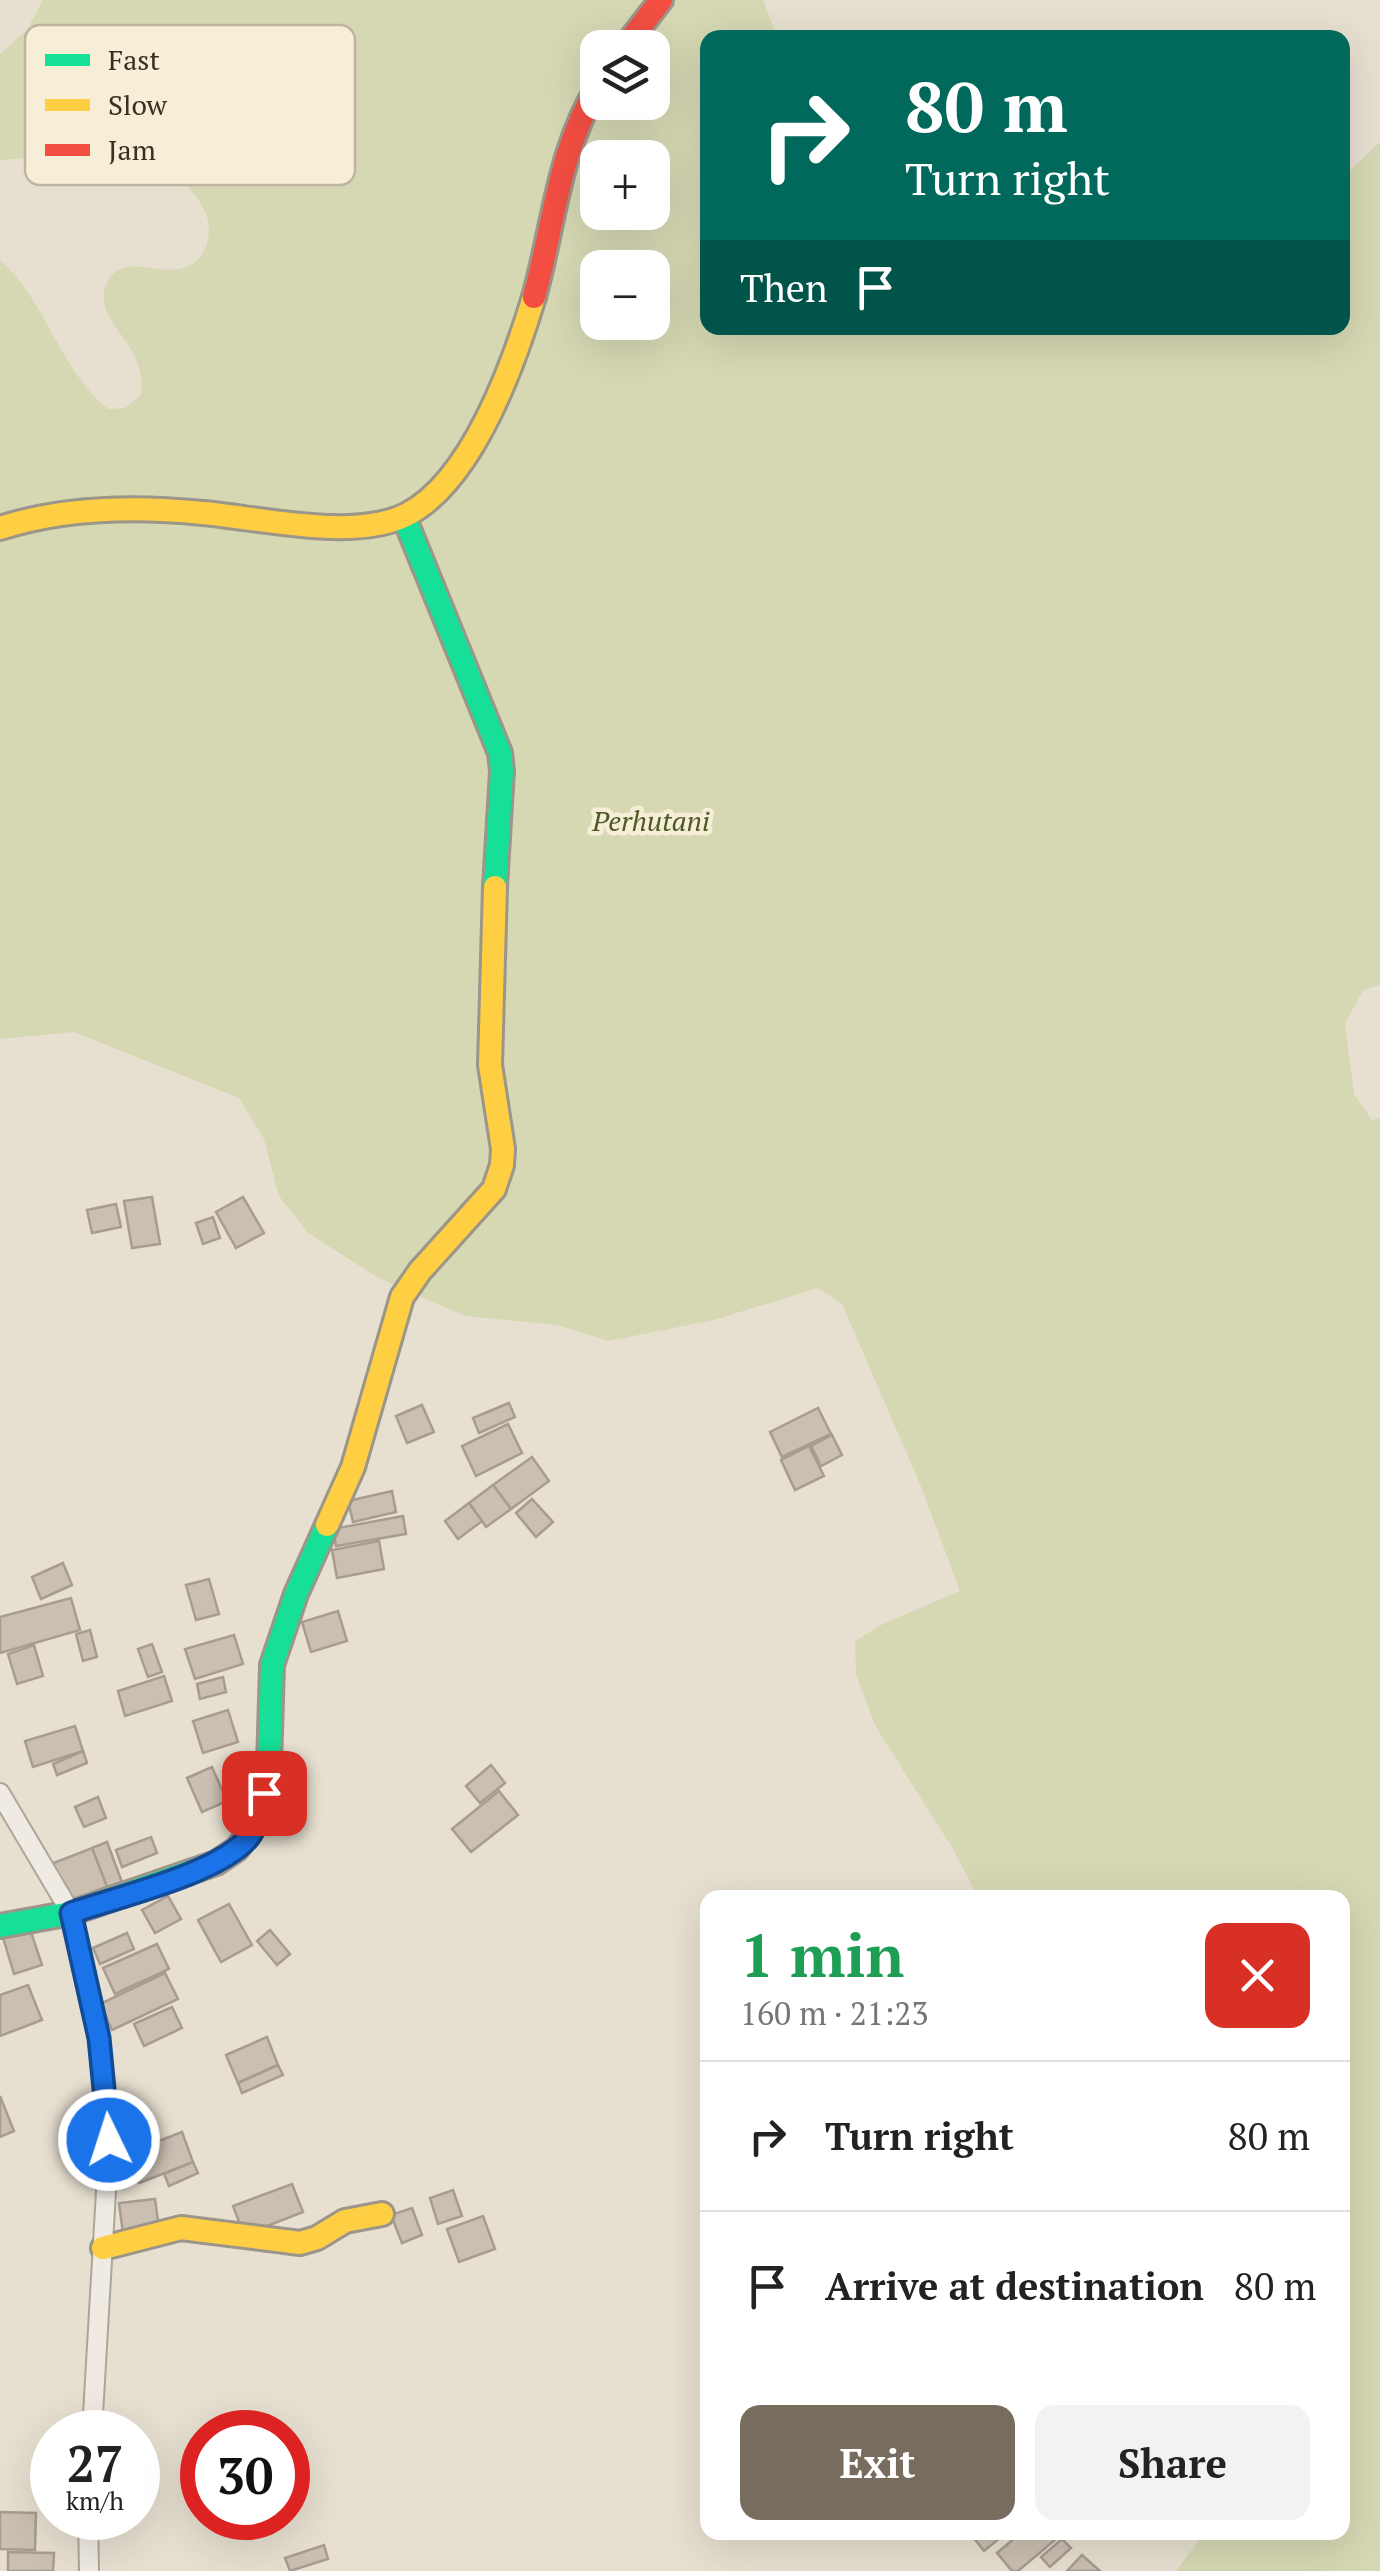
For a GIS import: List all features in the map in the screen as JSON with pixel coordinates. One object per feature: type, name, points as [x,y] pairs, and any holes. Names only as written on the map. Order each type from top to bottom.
[{"type":"street","points":[[638,30],[661,0]]},
{"type":"street","points":[[0,528],[24,519],[61,513],[180,511],[352,527],[404,517],[434,493],[466,455],[522,340],[550,232],[568,140],[580,112]]},
{"type":"street","points":[[0,1926],[71,1913],[216,1864],[237,1849],[259,1820],[269,1765],[272,1666],[296,1594],[354,1467],[402,1297],[420,1271],[494,1189],[502,1165],[490,1065],[500,753],[404,517]]},
{"type":"street","points":[[0,1793],[71,1913],[99,2038],[109,2140],[93,2410]]},
{"type":"street","points":[[104,2248],[181,2228],[300,2243],[345,2221],[382,2214]]},
{"type":"street","points":[[88,2540],[89,2571]]},
{"type":"green space","name":"Perhutani","points":[[43,0],[763,0],[774,30],[700,30],[700,335],[1350,335],[1350,170],[1380,142],[1380,985],[1363,990],[1345,1024],[1354,1094],[1372,1120],[1380,1118],[1380,2571],[1176,2571],[1199,2540],[1350,2540],[1350,1890],[974,1890],[876,1727],[856,1675],[855,1641],[883,1624],[960,1591],[920,1484],[842,1304],[818,1288],[714,1320],[609,1341],[556,1325],[465,1316],[377,1277],[308,1233],[279,1196],[264,1139],[239,1098],[74,1032],[0,1039],[0,260],[30,295],[91,393],[108,409],[125,408],[140,396],[141,379],[132,351],[104,304],[106,283],[123,268],[178,269],[196,262],[208,237],[204,209],[186,185],[355,185],[355,25],[30,25]]},
{"type":"green space","name":"Perhutani","points":[[25,32],[25,157],[0,160],[0,54]]},
{"type":"building","points":[[152,1197],[160,1244],[132,1248],[124,1201]]},
{"type":"building","points":[[243,1197],[264,1233],[236,1248],[216,1212]]},
{"type":"building","points":[[116,1204],[121,1227],[92,1233],[87,1210]]},
{"type":"building","points":[[213,1217],[220,1238],[203,1244],[196,1223]]},
{"type":"building","points":[[509,1403],[515,1417],[479,1433],[473,1418]]},
{"type":"building","points":[[422,1405],[434,1432],[407,1443],[396,1416]]},
{"type":"building","points":[[818,1408],[831,1434],[782,1457],[770,1432]]},
{"type":"building","points":[[508,1424],[522,1453],[476,1476],[462,1446]]},
{"type":"building","points":[[832,1435],[842,1455],[821,1466],[811,1446]]},
{"type":"building","points":[[809,1446],[824,1476],[795,1490],[781,1460]]},
{"type":"building","points":[[532,1457],[549,1481],[511,1509],[493,1485]]},
{"type":"building","points":[[493,1485],[511,1509],[486,1527],[469,1503]]},
{"type":"building","points":[[392,1491],[396,1512],[353,1522],[348,1501]]},
{"type":"building","points":[[532,1499],[553,1522],[536,1537],[516,1513]]},
{"type":"building","points":[[469,1503],[482,1521],[458,1539],[445,1521]]},
{"type":"building","points":[[403,1516],[406,1534],[336,1546],[333,1529]]},
{"type":"building","points":[[379,1541],[384,1569],[337,1578],[332,1550]]},
{"type":"building","points":[[63,1563],[72,1585],[41,1599],[32,1577]]},
{"type":"building","points":[[209,1579],[219,1614],[196,1620],[186,1585]]},
{"type":"building","points":[[71,1598],[80,1630],[0,1653],[0,1617]]},
{"type":"building","points":[[338,1611],[347,1641],[311,1652],[302,1622]]},
{"type":"building","points":[[90,1630],[97,1657],[83,1661],[76,1634]]},
{"type":"building","points":[[234,1635],[243,1664],[195,1679],[185,1649]]},
{"type":"building","points":[[152,1644],[162,1672],[148,1677],[138,1649]]},
{"type":"building","points":[[34,1645],[43,1676],[17,1684],[8,1654]]},
{"type":"building","points":[[164,1676],[172,1701],[125,1716],[118,1691]]},
{"type":"building","points":[[223,1677],[226,1692],[200,1699],[197,1684]]},
{"type":"building","points":[[228,1710],[238,1742],[203,1753],[193,1721]]},
{"type":"building","points":[[75,1726],[83,1751],[33,1767],[25,1741]]},
{"type":"building","points":[[83,1751],[87,1763],[57,1775],[53,1764]]},
{"type":"building","points":[[491,1765],[505,1783],[480,1803],[466,1786]]},
{"type":"building","points":[[212,1767],[227,1801],[202,1812],[187,1778]]},
{"type":"building","points":[[499,1791],[518,1815],[471,1852],[452,1829]]},
{"type":"building","points":[[98,1797],[106,1818],[84,1827],[75,1807]]},
{"type":"building","points":[[151,1837],[157,1853],[122,1867],[116,1850]]},
{"type":"building","points":[[107,1842],[122,1882],[107,1887],[92,1848]]},
{"type":"building","points":[[92,1848],[107,1887],[66,1903],[51,1864]]},
{"type":"building","points":[[168,1896],[181,1919],[155,1933],[142,1910]]},
{"type":"building","points":[[229,1904],[252,1945],[221,1962],[198,1920]]},
{"type":"building","points":[[29,1926],[42,1965],[14,1974],[2,1934]]},
{"type":"building","points":[[270,1930],[290,1954],[277,1965],[257,1941]]},
{"type":"building","points":[[127,1933],[134,1949],[100,1964],[93,1948]]},
{"type":"building","points":[[157,1944],[169,1969],[115,1994],[103,1968]]},
{"type":"building","points":[[165,1973],[178,1999],[112,2030],[100,2004]]},
{"type":"building","points":[[28,1985],[42,2020],[0,2036],[0,1995]]},
{"type":"building","points":[[172,2007],[182,2028],[144,2046],[134,2024]]},
{"type":"building","points":[[267,2037],[278,2065],[238,2083],[226,2055]]},
{"type":"building","points":[[278,2065],[283,2075],[242,2093],[238,2083]]},
{"type":"building","points":[[0,2096],[14,2131],[0,2137]]},
{"type":"building","points":[[182,2132],[193,2162],[139,2183],[128,2153]]},
{"type":"building","points":[[193,2162],[198,2173],[169,2186],[164,2174]]},
{"type":"building","points":[[292,2184],[303,2212],[244,2235],[233,2206]]},
{"type":"building","points":[[453,2190],[462,2216],[438,2224],[430,2198]]},
{"type":"building","points":[[155,2199],[159,2229],[123,2233],[119,2203]]},
{"type":"building","points":[[412,2208],[422,2235],[402,2243],[391,2215]]},
{"type":"building","points":[[483,2216],[495,2249],[459,2262],[447,2229]]},
{"type":"building","points":[[0,2512],[30,2513],[30,2540],[35,2540],[35,2550],[0,2549]]},
{"type":"building","points":[[975,2540],[997,2540],[984,2551]]},
{"type":"building","points":[[1012,2540],[1055,2540],[1018,2571],[1012,2571],[997,2553]]},
{"type":"building","points":[[1061,2540],[1071,2548],[1050,2567],[1041,2557]]},
{"type":"building","points":[[324,2545],[328,2559],[290,2571],[285,2558]]},
{"type":"building","points":[[8,2552],[54,2553],[53,2571],[8,2571]]},
{"type":"building","points":[[1082,2555],[1100,2571],[1067,2571]]},
{"type":"traffic: fast","points":[[404,517],[500,753],[495,887]]},
{"type":"traffic: fast","points":[[0,1926],[71,1913],[216,1863],[237,1849],[259,1820],[269,1765],[272,1665],[296,1594],[327,1525]]},
{"type":"traffic: slow","points":[[0,528],[75,512],[126,509],[334,527],[384,523],[406,515],[430,499],[470,449],[502,386],[534,297]]},
{"type":"traffic: slow","points":[[327,1525],[353,1467],[402,1297],[420,1271],[494,1189],[502,1165],[490,1065],[495,887]]},
{"type":"traffic: slow","points":[[103,2248],[181,2228],[300,2243],[345,2221],[382,2214]]},
{"type":"traffic: jam","points":[[638,30],[661,0]]},
{"type":"traffic: jam","points":[[534,297],[565,163],[581,120]]},
{"type":"route","points":[[109,2140],[99,2038],[71,1913],[216,1864],[250,1836],[259,1820],[264,1793]]}]
